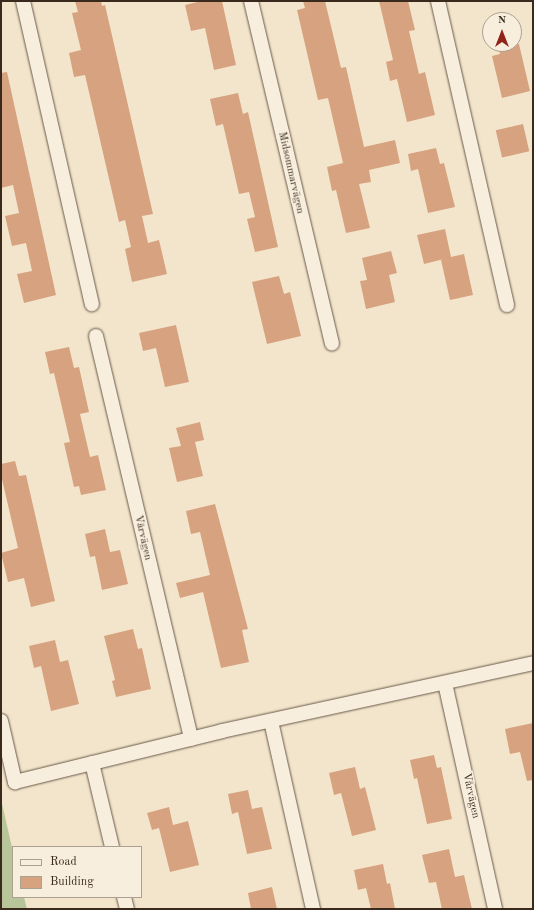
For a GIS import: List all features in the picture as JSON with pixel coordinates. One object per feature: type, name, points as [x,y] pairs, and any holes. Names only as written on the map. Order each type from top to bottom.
[{"type":"street","points":[[22,1],[92,304]]},
{"type":"street","name":"Midsommarvägen","points":[[251,1],[332,344]]},
{"type":"street","points":[[438,1],[506,305]]},
{"type":"street","name":"Vårvägen","points":[[96,336],[191,739]]},
{"type":"street","points":[[1,721],[15,782],[191,739],[533,663]]},
{"type":"street","name":"Vårvägen","points":[[445,683],[495,909]]},
{"type":"street","points":[[271,721],[313,909]]},
{"type":"street","points":[[92,763],[112,846]]},
{"type":"street","points":[[124,898],[127,909]]},
{"type":"green space","points":[[1,799],[12,848],[12,898],[24,898],[27,909],[1,909]]},
{"type":"building","points":[[75,1],[101,1],[102,6],[105,5],[153,214],[142,216],[148,243],[159,240],[167,274],[132,282],[125,249],[131,247],[125,220],[119,222],[85,75],[74,77],[69,53],[81,50],[72,13],[78,12]]},
{"type":"building","points":[[202,1],[222,1],[236,65],[214,70],[205,28],[191,31],[185,5]]},
{"type":"building","points":[[303,1],[325,1],[341,68],[346,67],[364,147],[395,140],[400,163],[369,170],[371,182],[359,184],[370,228],[346,233],[336,190],[332,191],[327,167],[343,163],[328,98],[318,100],[297,10],[305,8]]},
{"type":"building","points":[[379,1],[408,1],[415,30],[409,31],[419,74],[425,72],[435,115],[407,122],[397,79],[390,81],[386,62],[393,60]]},
{"type":"building","points":[[500,52],[521,52],[530,91],[502,98],[492,56],[500,54]]},
{"type":"building","points":[[7,72],[56,295],[24,303],[17,274],[32,271],[26,243],[12,246],[5,216],[19,213],[13,185],[1,188],[1,73]]},
{"type":"building","points":[[238,93],[243,114],[248,112],[278,247],[255,252],[247,219],[255,217],[249,192],[239,194],[223,124],[216,126],[210,99]]},
{"type":"building","points":[[523,124],[529,151],[502,158],[496,130]]},
{"type":"building","points":[[436,148],[440,164],[444,163],[455,207],[428,213],[418,169],[411,171],[408,154]]},
{"type":"building","points":[[445,229],[451,257],[464,254],[473,295],[450,300],[441,260],[444,259],[424,264],[417,235]]},
{"type":"building","points":[[391,251],[397,273],[389,275],[395,302],[366,309],[360,281],[367,280],[362,258]]},
{"type":"building","points":[[279,276],[284,294],[290,292],[301,336],[267,344],[252,282]]},
{"type":"building","points":[[176,325],[189,382],[165,387],[156,348],[143,351],[139,333]]},
{"type":"building","points":[[69,347],[74,368],[79,367],[89,412],[80,414],[90,457],[98,455],[106,490],[81,495],[79,486],[74,487],[64,443],[70,442],[54,373],[50,374],[45,352]]},
{"type":"building","points":[[200,422],[204,440],[195,442],[203,476],[177,482],[169,448],[181,446],[176,428]]},
{"type":"building","points":[[15,461],[19,476],[26,475],[55,601],[31,607],[24,578],[8,582],[1,553],[18,548],[1,475],[1,464]]},
{"type":"building","points":[[215,504],[248,629],[242,630],[249,662],[221,668],[203,592],[180,598],[176,583],[210,575],[200,532],[191,534],[186,511]]},
{"type":"building","points":[[105,529],[110,552],[120,550],[128,584],[102,590],[95,556],[90,557],[85,534]]},
{"type":"building","points":[[133,629],[138,649],[142,648],[151,689],[116,697],[112,681],[115,680],[104,636]]},
{"type":"building","points":[[55,640],[60,662],[68,660],[79,704],[51,711],[41,666],[34,668],[29,646]]},
{"type":"building","points":[[533,723],[533,780],[527,781],[520,752],[510,754],[505,729]]},
{"type":"building","points":[[434,755],[437,768],[441,767],[452,819],[427,824],[417,778],[414,779],[410,760]]},
{"type":"building","points":[[355,767],[360,789],[365,787],[376,830],[352,836],[341,793],[334,795],[329,773]]},
{"type":"building","points":[[248,790],[252,809],[262,807],[272,849],[247,854],[238,812],[232,814],[228,794]]},
{"type":"building","points":[[169,807],[173,825],[188,821],[199,865],[170,872],[159,828],[152,830],[147,813]]},
{"type":"building","points":[[449,849],[455,877],[464,875],[472,909],[442,909],[436,882],[429,883],[422,855]]},
{"type":"building","points":[[383,864],[387,884],[390,883],[395,909],[371,909],[366,888],[358,890],[354,870]]},
{"type":"building","points":[[272,887],[277,909],[251,909],[248,893]]}]
